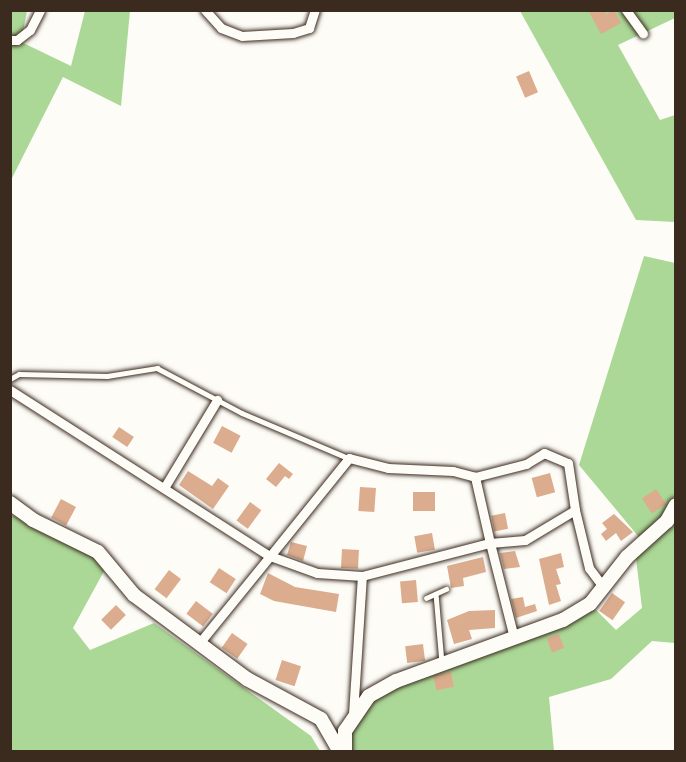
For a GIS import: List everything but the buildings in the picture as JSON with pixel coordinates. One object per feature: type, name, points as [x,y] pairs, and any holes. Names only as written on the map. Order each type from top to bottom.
[{"type":"street","points":[[10,40],[18,40],[30,30],[40,10]]},
{"type":"street","points":[[206,10],[221,27],[242,36],[301,30],[309,27],[315,10]]},
{"type":"street","points":[[626,10],[643,33]]},
{"type":"street","points":[[10,390],[270,556],[317,573],[362,576],[490,543],[525,540],[575,510]]},
{"type":"street","points":[[164,488],[217,400]]},
{"type":"street","points":[[200,642],[349,458],[388,468],[453,471],[476,477],[526,464],[544,453],[568,463],[575,510],[589,568],[604,588]]},
{"type":"street","points":[[476,477],[514,638]]},
{"type":"street","points":[[10,502],[33,519],[98,552],[134,595],[247,679],[321,719],[340,752]]},
{"type":"street","points":[[345,752],[345,732],[353,714],[369,696],[396,681],[563,620],[590,604],[627,557],[667,521],[675,505]]},
{"type":"street","points":[[353,714],[362,576]]},
{"type":"lane","points":[[10,379],[19,375],[107,376],[157,368],[217,400],[349,458]]},
{"type":"lane","points":[[426,598],[446,589]]},
{"type":"lane","points":[[436,594],[442,664]]},
{"type":"green space","points":[[11,11],[27,11],[22,36],[17,40],[71,66],[85,11],[130,11],[121,106],[63,77],[11,180]]},
{"type":"green space","points":[[520,11],[675,11],[675,18],[618,45],[660,120],[675,115],[675,222],[636,220]]},
{"type":"green space","points":[[644,256],[675,263],[675,643],[652,641],[611,679],[549,697],[554,751],[348,751],[345,731],[382,689],[590,604],[616,630],[642,608],[635,550],[643,542],[579,465]]},
{"type":"green space","points":[[10,515],[47,527],[109,562],[73,628],[90,650],[154,623],[311,736],[320,751],[11,751]]}]
